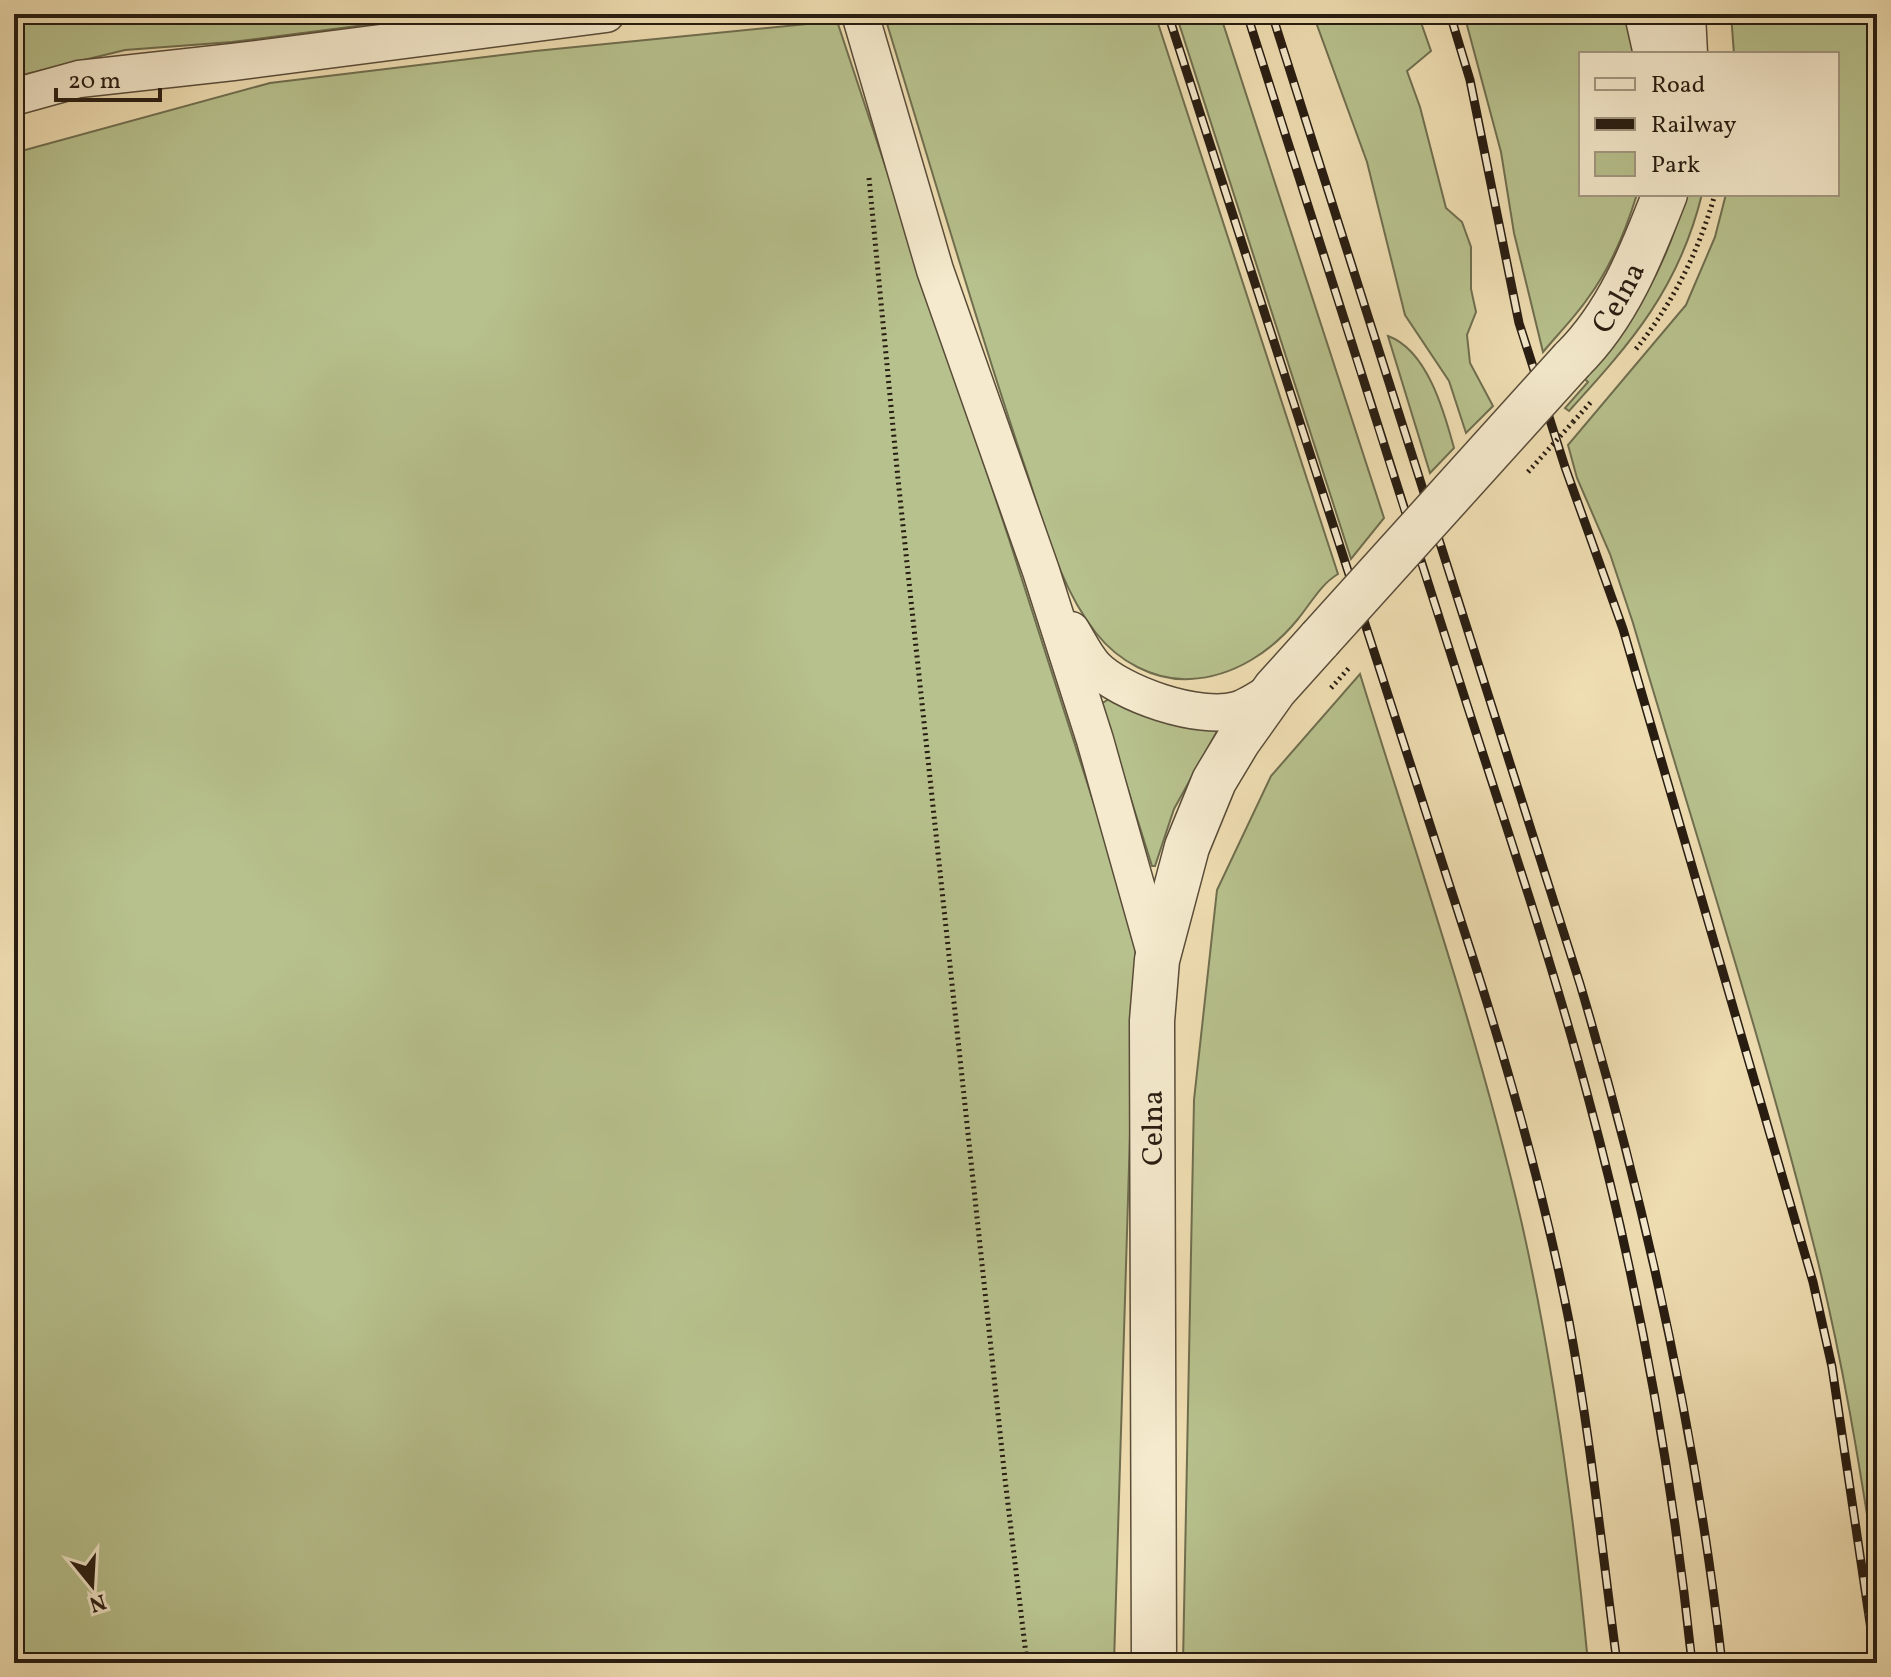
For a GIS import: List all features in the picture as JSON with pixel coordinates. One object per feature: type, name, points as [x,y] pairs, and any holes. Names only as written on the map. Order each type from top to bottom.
[{"type":"street","points":[[14,97],[79,79],[606,14]]},
{"type":"street","points":[[860,14],[935,270],[1041,571],[1119,820],[1157,960]]},
{"type":"street","points":[[1647,14],[1656,52]]},
{"type":"street","points":[[1683,14],[1685,52]]},
{"type":"street","name":"Celna","points":[[1154,1663],[1152,1021],[1157,960],[1187,847],[1214,781],[1275,689],[1591,339],[1641,257],[1658,205]]},
{"type":"street","points":[[1041,571],[1068,626],[1095,667],[1136,693],[1166,706],[1202,711],[1236,711],[1275,689]]},
{"type":"path","points":[[868,169],[898,479],[1027,1663]]},
{"type":"path","points":[[1320,699],[1331,688]]},
{"type":"green space","points":[[14,14],[451,14],[232,42],[125,50],[14,77]]},
{"type":"green space","points":[[884,14],[1155,14],[1338,574],[1321,588],[1288,631],[1264,652],[1237,668],[1190,679],[1150,673],[1115,652],[1082,614],[1061,572],[1045,528],[969,294]]},
{"type":"green space","points":[[1176,14],[1220,14],[1384,518],[1351,559]]},
{"type":"green space","points":[[1313,14],[1418,14],[1431,51],[1407,71],[1420,107],[1446,208],[1462,222],[1471,247],[1471,289],[1476,312],[1467,335],[1470,363],[1493,406],[1466,433],[1449,381],[1405,315],[1367,162]]},
{"type":"green space","points":[[1464,14],[1639,14],[1648,52],[1579,52],[1579,196],[1636,196],[1623,235],[1604,274],[1583,305],[1543,352],[1514,233],[1501,152]]},
{"type":"green space","points":[[1731,14],[1877,14],[1877,1579],[1842,1370],[1794,1167],[1633,623],[1610,554],[1577,478],[1568,445],[1686,305],[1715,237],[1725,196],[1839,196],[1839,52],[1734,52]]},
{"type":"green space","points":[[837,21],[1010,542],[1136,935],[1114,1663],[14,1663],[14,153],[270,83],[535,51]]},
{"type":"green space","points":[[1685,196],[1701,196],[1680,258],[1650,312],[1633,337],[1569,411],[1565,408],[1588,382],[1584,378],[1619,335],[1647,292],[1678,221]]},
{"type":"green space","points":[[1388,336],[1402,343],[1423,368],[1445,417],[1454,448],[1430,473]]},
{"type":"green space","points":[[1360,674],[1466,1014],[1521,1220],[1562,1440],[1588,1663],[1183,1663],[1194,1100],[1217,890],[1271,776]]},
{"type":"green space","points":[[1112,697],[1221,724],[1174,809],[1155,866],[1152,866],[1101,704]]},
{"type":"railway","points":[[1168,14],[1473,958],[1526,1138],[1569,1321],[1617,1663]]},
{"type":"railway","points":[[1247,14],[1540,933],[1588,1097],[1638,1307],[1674,1520],[1692,1663]]},
{"type":"railway","points":[[1272,14],[1604,1068],[1647,1236],[1683,1405],[1722,1663]]},
{"type":"railway","points":[[1450,14],[1470,80],[1519,323],[1565,467],[1623,629],[1813,1282],[1832,1367],[1876,1663]]}]
